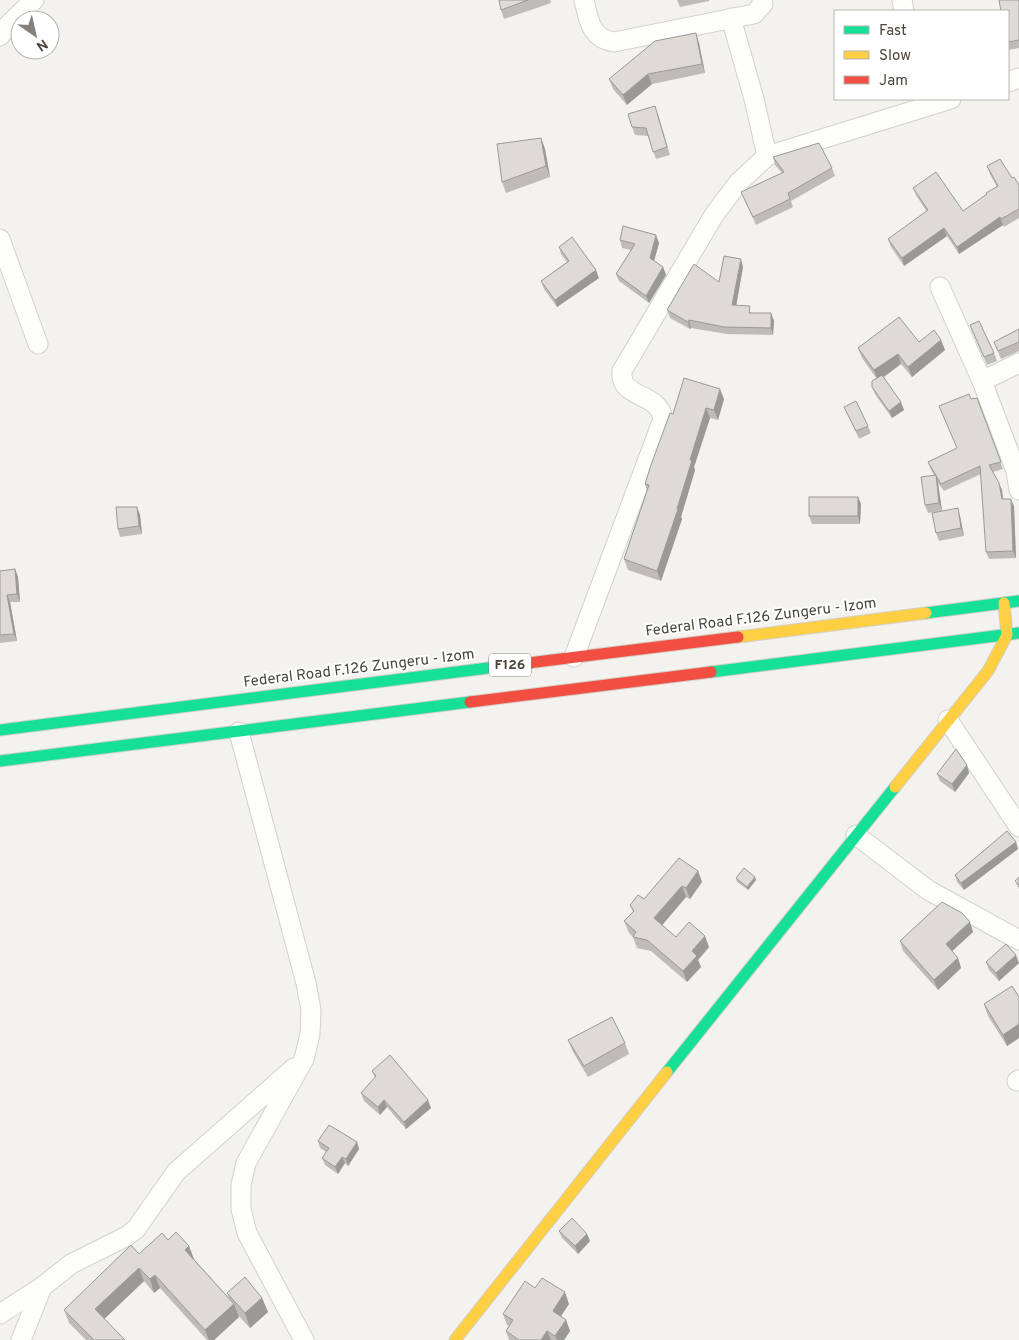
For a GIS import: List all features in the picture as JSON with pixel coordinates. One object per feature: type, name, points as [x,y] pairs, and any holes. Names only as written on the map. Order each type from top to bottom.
[{"type":"main road","name":"Federal Road F.126 Zungeru - Izom","points":[[0,730],[1019,601]]},
{"type":"main road","points":[[456,1340],[622,1128],[988,671],[1007,635],[1004,603]]},
{"type":"main road","name":"F126","points":[[0,761],[1019,633]]},
{"type":"street","points":[[0,36],[8,25],[34,0]]},
{"type":"street","points":[[584,0],[590,24],[596,33],[604,40],[614,42],[754,14],[763,4],[762,0]]},
{"type":"street","points":[[732,18],[754,98],[766,156]]},
{"type":"street","points":[[574,657],[663,419],[662,410],[657,404],[627,388],[621,378],[622,371],[714,215],[738,183],[766,156],[919,104],[945,100]]},
{"type":"street","points":[[0,239],[38,344]]},
{"type":"street","points":[[940,287],[982,381],[1018,471],[1019,490]]},
{"type":"street","points":[[982,381],[1019,363]]},
{"type":"street","points":[[948,720],[1019,827]]},
{"type":"street","points":[[239,732],[306,983],[311,1010],[310,1034],[304,1059],[246,1163],[241,1185],[241,1209],[247,1233],[304,1340]]},
{"type":"street","points":[[856,835],[928,890],[1019,940]]},
{"type":"street","points":[[0,1314],[42,1287],[71,1264],[127,1236],[136,1229],[176,1172],[304,1059]]},
{"type":"street","points":[[21,1340],[42,1287]]},
{"type":"building","points":[[499,0],[528,0],[501,10]]},
{"type":"building","points":[[999,0],[1019,0],[1019,40],[1009,42],[1009,10],[1001,10]]},
{"type":"building","points":[[696,33],[702,64],[648,74],[623,95],[609,79],[655,41]]},
{"type":"building","points":[[655,106],[667,147],[653,152],[646,128],[632,127],[628,114]]},
{"type":"building","points":[[541,138],[546,166],[502,182],[497,144]]},
{"type":"building","points":[[819,143],[832,168],[788,193],[790,199],[753,217],[741,192],[784,172],[773,157]]},
{"type":"building","points":[[1000,159],[1012,178],[1014,177],[1019,185],[1019,209],[1001,219],[1000,217],[957,247],[944,228],[902,258],[888,239],[928,210],[913,188],[936,172],[963,211],[998,186],[987,166]]},
{"type":"building","points":[[623,226],[656,235],[650,258],[663,267],[646,296],[616,274],[635,244],[620,240]]},
{"type":"building","points":[[572,237],[596,270],[555,300],[541,281],[569,261],[559,247]]},
{"type":"building","points":[[724,256],[741,259],[732,305],[750,306],[749,313],[771,313],[771,328],[724,327],[689,320],[688,322],[667,310],[694,264],[719,282]]},
{"type":"building","points":[[899,317],[919,342],[934,330],[941,340],[908,367],[898,354],[874,370],[858,348]]},
{"type":"building","points":[[979,321],[994,353],[984,357],[970,325]]},
{"type":"building","points":[[1019,329],[1019,342],[998,351],[994,342]]},
{"type":"building","points":[[882,375],[901,402],[889,411],[872,387],[872,381]]},
{"type":"building","points":[[684,378],[720,389],[714,410],[706,408],[690,460],[692,460],[678,509],[657,571],[624,559],[649,485],[645,484],[651,465],[670,413],[673,414]]},
{"type":"building","points":[[969,394],[971,399],[977,398],[1001,462],[989,465],[999,483],[1002,499],[1011,499],[1013,551],[986,552],[980,466],[941,484],[928,462],[957,448],[939,406]]},
{"type":"building","points":[[856,401],[868,426],[856,431],[844,407]]},
{"type":"building","points":[[936,475],[939,503],[925,505],[921,477]]},
{"type":"building","points":[[809,497],[858,497],[858,516],[809,516]]},
{"type":"building","points":[[116,507],[137,507],[139,526],[118,529]]},
{"type":"building","points":[[958,508],[961,528],[936,533],[932,513]]},
{"type":"building","points":[[15,569],[17,594],[7,595],[14,634],[0,635],[0,571]]},
{"type":"building","points":[[956,749],[967,765],[952,784],[937,774]]},
{"type":"building","points":[[1007,831],[1016,842],[961,883],[955,875]]},
{"type":"building","points":[[679,858],[698,871],[686,888],[682,886],[654,918],[676,937],[689,922],[705,936],[692,951],[697,956],[683,971],[647,940],[633,937],[636,932],[624,921],[634,911],[630,905],[638,895],[644,899]]},
{"type":"building","points":[[744,868],[755,877],[747,887],[736,878]]},
{"type":"building","points":[[1019,877],[1019,885],[1015,881]]},
{"type":"building","points":[[942,902],[962,913],[970,922],[946,944],[958,958],[934,980],[900,941]]},
{"type":"building","points":[[1006,944],[1016,955],[996,973],[986,962]]},
{"type":"building","points":[[1012,986],[1019,997],[1019,1024],[1003,1035],[984,1004]]},
{"type":"building","points":[[612,1017],[625,1043],[584,1066],[568,1040]]},
{"type":"building","points":[[390,1055],[428,1100],[404,1122],[384,1100],[378,1107],[361,1093],[376,1076],[372,1071]]},
{"type":"building","points":[[329,1125],[357,1142],[346,1159],[342,1157],[335,1167],[322,1158],[329,1148],[318,1141]]},
{"type":"building","points":[[572,1218],[587,1234],[575,1246],[559,1231]]},
{"type":"building","points":[[176,1232],[189,1246],[185,1250],[234,1304],[205,1330],[155,1275],[150,1279],[139,1268],[95,1309],[125,1340],[94,1340],[64,1310],[131,1245],[139,1254],[162,1233],[168,1240]]},
{"type":"building","points":[[245,1277],[262,1298],[245,1313],[227,1293]]},
{"type":"building","points":[[542,1278],[565,1292],[553,1311],[566,1320],[555,1336],[547,1331],[541,1340],[519,1340],[506,1331],[513,1320],[503,1314],[525,1281],[535,1288]]},
{"type":"traffic: fast","points":[[926,613],[1019,601]]},
{"type":"traffic: fast","points":[[711,672],[1019,633]]},
{"type":"traffic: fast","points":[[0,730],[496,667]]},
{"type":"traffic: fast","points":[[0,761],[470,702]]},
{"type":"traffic: fast","points":[[667,1072],[895,787]]},
{"type":"traffic: slow","points":[[895,787],[988,671],[1007,635],[1004,603]]},
{"type":"traffic: slow","points":[[738,637],[926,613]]},
{"type":"traffic: slow","points":[[455,1340],[667,1072]]},
{"type":"traffic: jam","points":[[496,667],[738,637]]},
{"type":"traffic: jam","points":[[470,702],[711,672]]}]
